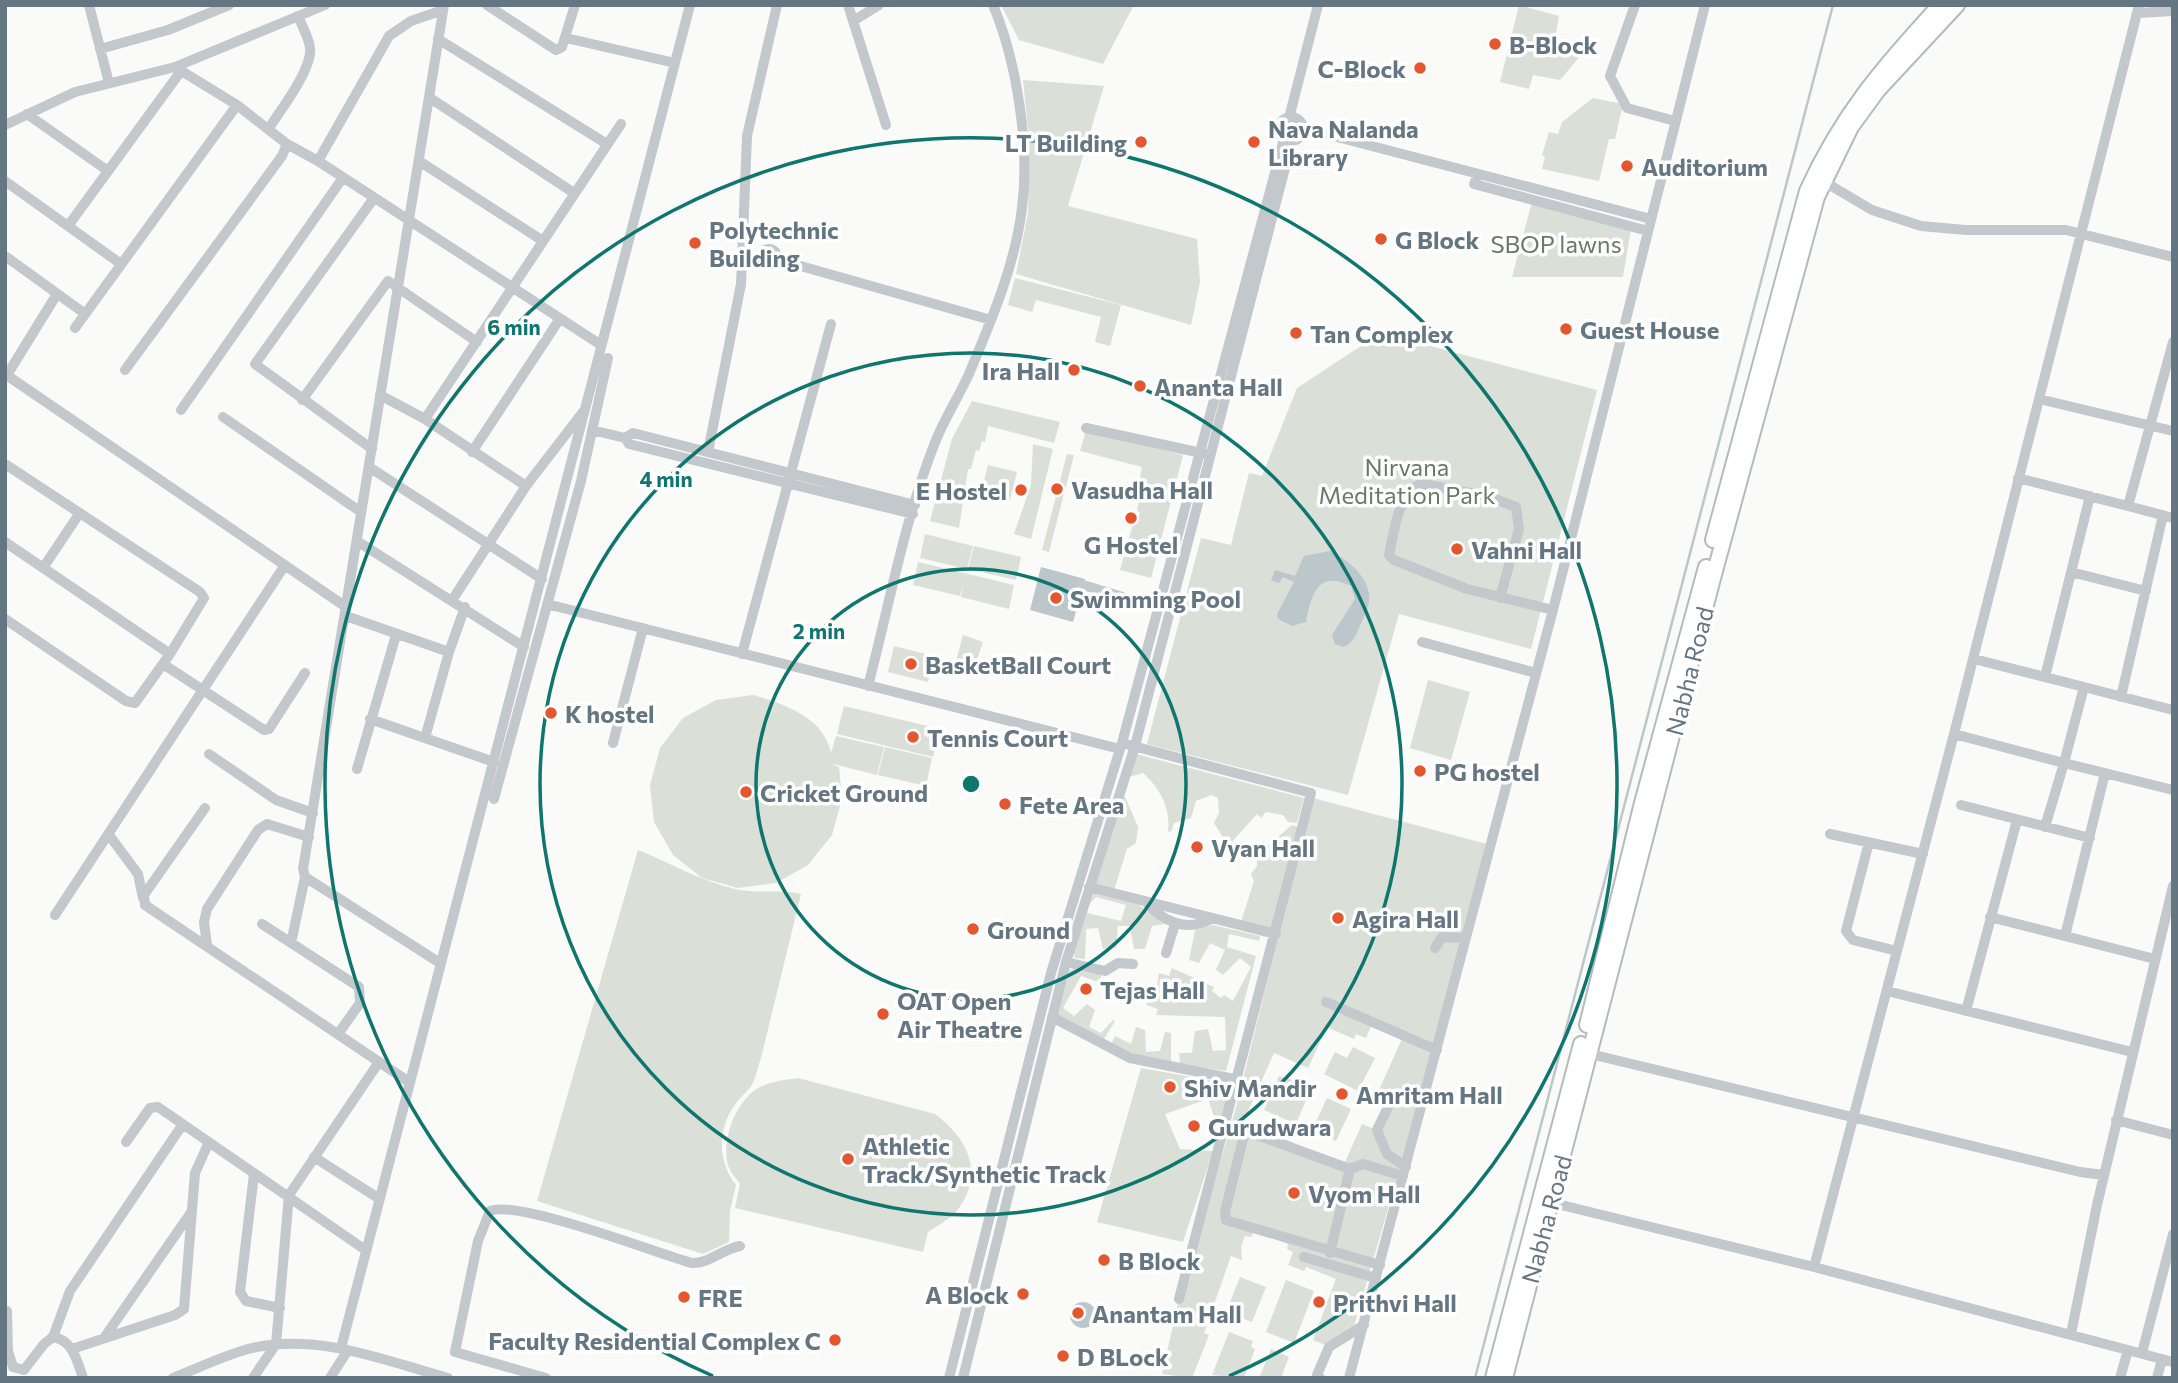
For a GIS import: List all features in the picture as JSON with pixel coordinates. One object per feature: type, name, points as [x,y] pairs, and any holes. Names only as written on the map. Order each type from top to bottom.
[{"type":"main road","name":"Nabha Road","points":[[1584,1052],[1642,803],[1807,191],[1832,139],[1857,99],[1940,5]]},
{"type":"main road","name":"Nabha Road","points":[[1493,1378],[1544,1201],[1798,262],[1823,181],[1851,127],[1878,90],[1957,5]]},
{"type":"main road","name":"Nabha Road","points":[[1505,1378],[1544,1201]]},
{"type":"street","points":[[89,5],[109,83]]},
{"type":"street","points":[[100,49],[168,30],[229,5]]},
{"type":"street","points":[[5,125],[75,92],[178,69],[325,5]]},
{"type":"street","points":[[487,5],[554,49],[562,47],[575,5]]},
{"type":"street","points":[[330,1378],[344,1349],[378,1198],[690,5]]},
{"type":"street","points":[[708,452],[734,334],[743,249],[747,136],[777,5]]},
{"type":"street","points":[[848,5],[886,125]]},
{"type":"street","points":[[853,21],[879,5]]},
{"type":"street","points":[[868,685],[914,509],[934,444],[967,377],[1002,292],[1023,207],[1018,102],[1004,35],[993,5]]},
{"type":"street","points":[[949,1378],[1042,1034],[1052,1017],[1205,454],[1288,140],[1279,127],[1289,118],[1318,5]]},
{"type":"street","points":[[1635,5],[1610,76],[1627,108],[1675,121]]},
{"type":"street","points":[[1349,1378],[1553,610],[1705,5]]},
{"type":"street","points":[[291,943],[304,877],[380,395],[400,288],[443,8]]},
{"type":"street","points":[[318,161],[389,36],[411,21],[443,8]]},
{"type":"street","points":[[1814,1267],[1955,734],[2138,9],[2173,11]]},
{"type":"street","points":[[269,128],[303,73],[310,54],[310,45],[298,16]]},
{"type":"street","points":[[566,38],[675,63]]},
{"type":"street","points":[[438,39],[607,144]]},
{"type":"street","points":[[178,69],[237,105],[287,144],[318,161],[601,345]]},
{"type":"street","points":[[68,226],[178,69]]},
{"type":"street","points":[[430,98],[575,193]]},
{"type":"street","points":[[75,328],[237,105]]},
{"type":"street","points":[[27,114],[108,171]]},
{"type":"street","points":[[1289,118],[1298,120],[1303,128],[1648,231]]},
{"type":"street","points":[[425,419],[621,124]]},
{"type":"street","points":[[1288,140],[1300,137],[1303,128]]},
{"type":"street","points":[[125,370],[282,156],[287,144]]},
{"type":"street","points":[[419,161],[543,241]]},
{"type":"street","points":[[181,410],[342,179]]},
{"type":"street","points":[[1476,179],[1651,219]]},
{"type":"street","points":[[5,181],[121,264]]},
{"type":"street","points":[[1823,181],[1872,210],[1921,226],[1966,230],[2042,228],[2081,232],[2173,257]]},
{"type":"street","points":[[372,449],[256,368],[256,360],[374,198]]},
{"type":"street","points":[[743,249],[762,254],[766,264],[776,259],[991,320]]},
{"type":"street","points":[[5,256],[84,313]]},
{"type":"street","points":[[302,400],[388,281],[477,342]]},
{"type":"street","points":[[57,294],[6,374],[285,565],[346,611],[396,635],[449,652]]},
{"type":"street","points":[[472,452],[559,320]]},
{"type":"street","points":[[742,654],[831,324]]},
{"type":"street","points":[[2128,506],[2169,370],[2173,342]]},
{"type":"street","points":[[494,799],[592,430],[608,358]]},
{"type":"street","points":[[380,395],[425,419],[526,486]]},
{"type":"street","points":[[2039,399],[2173,431]]},
{"type":"street","points":[[453,599],[526,486],[587,407]]},
{"type":"street","points":[[223,417],[361,512]]},
{"type":"street","points":[[1086,428],[1205,454]]},
{"type":"street","points":[[592,430],[625,438],[629,444],[789,477],[914,509]]},
{"type":"street","points":[[625,438],[633,433],[789,477]]},
{"type":"street","points":[[963,1378],[1068,914],[1126,746],[1159,608],[1205,454]]},
{"type":"street","points":[[5,464],[203,595],[202,605],[166,659],[137,701],[130,702],[5,620]]},
{"type":"street","points":[[369,467],[542,579]]},
{"type":"street","points":[[2018,478],[2168,517],[2146,591],[2121,697]]},
{"type":"street","points":[[1500,598],[1519,529],[1517,507],[1487,496],[1423,484],[1413,486],[1406,493],[1389,555],[1394,560],[1467,589],[1500,598],[1553,610]]},
{"type":"street","points":[[2045,677],[2090,496]]},
{"type":"street","points":[[43,568],[79,514]]},
{"type":"street","points":[[357,541],[453,599],[524,647]]},
{"type":"street","points":[[5,542],[166,659],[203,692],[266,730],[305,673]]},
{"type":"street","points":[[55,915],[285,565]]},
{"type":"street","points":[[2071,572],[2146,591]]},
{"type":"street","points":[[1083,585],[1159,608]]},
{"type":"street","points":[[547,604],[1311,793],[1239,1080],[1179,1299]]},
{"type":"street","points":[[425,738],[449,652],[465,607]]},
{"type":"street","points":[[613,743],[643,628]]},
{"type":"street","points":[[357,769],[396,635]]},
{"type":"street","points":[[1422,642],[1536,673]]},
{"type":"street","points":[[1973,659],[2173,710]]},
{"type":"street","points":[[2045,827],[2084,687]]},
{"type":"street","points":[[370,719],[494,762]]},
{"type":"street","points":[[1955,734],[2173,790]]},
{"type":"street","points":[[209,754],[276,800],[313,813]]},
{"type":"street","points":[[2065,936],[2105,773]]},
{"type":"street","points":[[1962,806],[2090,838]]},
{"type":"street","points":[[143,898],[205,808]]},
{"type":"street","points":[[1966,1011],[2017,820]]},
{"type":"street","points":[[207,945],[204,922],[207,909],[258,830],[267,824],[309,837]]},
{"type":"street","points":[[1830,834],[1923,854]]},
{"type":"street","points":[[109,835],[138,874],[143,898],[148,907],[409,1082]]},
{"type":"street","points":[[1870,842],[1846,931],[1853,940],[1897,951]]},
{"type":"street","points":[[304,877],[440,963]]},
{"type":"street","points":[[1088,887],[1276,934]]},
{"type":"street","points":[[2071,1334],[2116,1120],[2172,890]]},
{"type":"street","points":[[1145,901],[1161,918],[1175,923],[1205,923],[1213,918]]},
{"type":"street","points":[[1990,917],[2155,959]]},
{"type":"street","points":[[1166,953],[1175,923]]},
{"type":"street","points":[[262,924],[361,991],[356,1011],[338,1034]]},
{"type":"street","points":[[1435,948],[1442,937],[1466,938]]},
{"type":"street","points":[[1066,962],[1105,971],[1118,963],[1133,964]]},
{"type":"street","points":[[1887,991],[2132,1052]]},
{"type":"street","points":[[1326,1002],[1437,1050]]},
{"type":"street","points":[[1052,1017],[1130,1058],[1239,1080]]},
{"type":"street","points":[[1584,1052],[2104,1175]]},
{"type":"street","points":[[253,1378],[276,1345],[289,1195],[379,1062]]},
{"type":"street","points":[[1405,1172],[1387,1154],[1377,1130],[1390,1103],[1415,1092],[1426,1095]]},
{"type":"street","points":[[125,1143],[151,1106],[158,1107],[365,1249]]},
{"type":"street","points":[[2116,1120],[2173,1135]]},
{"type":"street","points":[[7,1311],[9,1357],[16,1368],[24,1370],[44,1344],[53,1337],[70,1291],[183,1124]]},
{"type":"street","points":[[1227,1124],[1350,1168],[1363,1164],[1405,1172]]},
{"type":"street","points":[[1245,1131],[1225,1212],[1226,1220],[1380,1265]]},
{"type":"street","points":[[72,1349],[175,1315],[184,1309],[196,1168],[209,1142]]},
{"type":"street","points":[[314,1157],[378,1198]]},
{"type":"street","points":[[1330,1252],[1350,1168]]},
{"type":"street","points":[[254,1174],[240,1292],[246,1301],[280,1308]]},
{"type":"street","points":[[1544,1201],[1814,1267],[2167,1360],[2157,1378]]},
{"type":"street","points":[[545,1378],[455,1352],[478,1241],[490,1211],[499,1208],[539,1215],[692,1263],[703,1263],[726,1249],[740,1246]]},
{"type":"street","points":[[104,1338],[192,1210]]},
{"type":"street","points":[[2142,1353],[2173,1234]]},
{"type":"street","points":[[1304,1257],[1376,1279]]},
{"type":"street","points":[[969,1300],[982,1303]]},
{"type":"street","points":[[1321,1378],[1317,1375],[1329,1347],[1364,1325]]},
{"type":"street","points":[[53,1337],[64,1340],[72,1349],[83,1378]]},
{"type":"street","points":[[173,1378],[187,1375],[247,1350],[276,1345],[344,1349],[448,1378]]},
{"type":"street","points":[[2120,1378],[2128,1350]]},
{"type":"street","points":[[400,1378],[406,1367]]},
{"type":"green space","points":[[1001,5],[1134,5],[1103,64],[1019,40]]},
{"type":"green space","points":[[1519,5],[1559,16],[1553,50],[1576,56],[1583,34],[1593,41],[1560,80],[1533,75],[1529,89],[1500,82]]},
{"type":"green space","points":[[1023,80],[1104,86],[1068,206],[1197,239],[1200,282],[1191,325],[1016,274],[1028,213],[1029,139]]},
{"type":"green space","points":[[1593,98],[1623,104],[1615,139],[1609,139],[1599,181],[1542,169],[1545,157],[1542,155],[1549,132],[1558,134],[1562,122]]},
{"type":"green space","name":"SBOP lawns","points":[[1532,202],[1631,229],[1623,277],[1512,277]]},
{"type":"green space","points":[[1015,278],[1121,305],[1110,346],[1095,342],[1101,317],[1036,300],[1032,312],[1008,305]]},
{"type":"green space","name":"Nirvana Meditation Park","points":[[1381,333],[1597,390],[1531,649],[1399,614],[1348,795],[1147,744],[1201,538],[1231,545],[1249,473],[1262,476],[1297,388]]},
{"type":"green space","points":[[972,401],[1060,422],[1054,443],[988,426],[985,442],[982,441],[979,451],[976,450],[971,469],[968,469],[959,528],[930,521],[952,439]]},
{"type":"green space","points":[[1086,430],[1183,455],[1151,578],[1120,570],[1133,524],[1137,524],[1140,512],[1137,511],[1142,467],[1080,451]]},
{"type":"green space","points":[[1033,444],[1053,449],[1031,539],[1014,534],[1031,485]]},
{"type":"green space","points":[[1067,454],[1074,455],[1049,552],[1042,550]]},
{"type":"green space","points":[[988,465],[1017,472],[1010,500],[989,491],[988,495],[981,493]]},
{"type":"green space","points":[[925,534],[973,546],[967,569],[920,558]]},
{"type":"green space","points":[[974,546],[1021,557],[1016,580],[968,569]]},
{"type":"green space","points":[[918,562],[1014,585],[1009,609],[961,597],[964,582],[960,596],[913,585]]},
{"type":"green space","points":[[963,635],[983,642],[971,677],[953,672]]},
{"type":"green space","name":"BasketBall Court","points":[[894,646],[934,656],[928,682],[888,672]]},
{"type":"green space","points":[[1428,680],[1470,692],[1451,760],[1410,748]]},
{"type":"green space","name":"Cricket Ground","points":[[753,695],[789,708],[811,721],[827,741],[831,753],[836,736],[884,747],[877,775],[829,763],[839,767],[842,799],[832,835],[808,865],[776,883],[738,888],[702,878],[673,855],[654,822],[650,785],[660,748],[683,718],[716,700]]},
{"type":"green space","points":[[844,706],[940,729],[933,757],[837,734]]},
{"type":"green space","name":"Tennis Court","points":[[885,747],[932,758],[926,786],[878,775]]},
{"type":"green space","points":[[1136,754],[1304,798],[1297,823],[1288,822],[1283,815],[1266,812],[1261,818],[1257,814],[1228,846],[1223,846],[1224,839],[1214,823],[1219,813],[1218,798],[1211,795],[1196,801],[1191,818],[1174,823],[1171,832],[1168,831],[1166,806],[1154,785],[1143,773],[1129,777]]},
{"type":"green space","points":[[1123,792],[1138,827],[1136,843],[1127,849],[1114,890],[1094,884]]},
{"type":"green space","points":[[1313,798],[1487,844],[1419,1102],[1354,1326],[1325,1345],[1313,1340],[1336,1279],[1306,1267],[1304,1271],[1288,1265],[1293,1252],[1287,1249],[1288,1244],[1254,1231],[1251,1237],[1245,1236],[1241,1247],[1242,1260],[1231,1256],[1204,1333],[1209,1335],[1192,1378],[1162,1374],[1179,1299],[1234,1115]],"holes":[[[1373,1021],[1404,1034],[1376,1097],[1389,1103],[1377,1130],[1362,1124],[1345,1162],[1340,1165],[1240,1118],[1245,1118],[1274,1053],[1308,1068],[1327,1027],[1354,1039],[1356,1034],[1366,1038]]]},
{"type":"green space","points":[[1292,825],[1299,827],[1273,930],[1241,922],[1254,881],[1251,874],[1257,866],[1257,855]]},
{"type":"green space","points":[[638,850],[722,886],[801,894],[756,1075],[752,1085],[730,1112],[723,1133],[725,1165],[736,1185],[730,1211],[729,1242],[703,1254],[537,1201]]},
{"type":"green space","points":[[1094,893],[1138,904],[1165,924],[1152,926],[1145,949],[1134,949],[1130,926],[1118,926],[1116,948],[1103,949],[1098,928],[1086,929],[1085,959],[1075,958],[1073,953],[1087,913],[1121,921],[1126,905],[1096,897],[1090,903]]},
{"type":"green space","points":[[1213,925],[1260,936],[1259,941],[1229,934],[1227,947],[1256,956],[1226,1071],[1180,1064],[1179,1053],[1192,1053],[1195,1031],[1208,1029],[1213,1051],[1226,1050],[1225,1017],[1156,1015],[1158,1009],[1146,1005],[1156,991],[1159,973],[1169,976],[1172,968],[1214,987],[1212,991],[1221,998],[1224,995],[1233,1001],[1251,967],[1240,958],[1223,975],[1216,970],[1225,950],[1210,943],[1199,963],[1189,960],[1195,930]]},
{"type":"green space","points":[[1074,968],[1101,974],[1101,983],[1081,976],[1063,1008],[1074,1016],[1087,1004],[1095,1010],[1089,1027],[1101,1033],[1115,1021],[1103,1041],[1057,1015],[1069,971]]},
{"type":"green space","points":[[1136,1027],[1145,1030],[1146,1052],[1160,1051],[1165,1032],[1171,1033],[1171,1063],[1165,1066],[1111,1045],[1115,1036],[1131,1044]]},
{"type":"green space","points":[[1353,1047],[1375,1058],[1358,1091],[1324,1074],[1335,1052],[1347,1058]]},
{"type":"green space","points":[[1141,1068],[1232,1084],[1220,1134],[1208,1099],[1165,1114],[1180,1149],[1213,1151],[1183,1242],[1097,1222]]},
{"type":"green space","points":[[1279,1076],[1312,1086],[1296,1124],[1264,1110]]},
{"type":"green space","name":"Athletic Track/Synthetic Track","points":[[798,1078],[935,1114],[957,1135],[969,1159],[970,1185],[955,1213],[928,1232],[923,1252],[735,1208],[740,1184],[729,1168],[726,1155],[732,1121],[744,1101],[760,1087]]},
{"type":"green space","points":[[1327,1098],[1351,1109],[1336,1141],[1312,1130]]},
{"type":"green space","points":[[1240,1277],[1266,1287],[1252,1322],[1226,1312]]},
{"type":"green space","points":[[1286,1280],[1314,1291],[1294,1343],[1266,1332]]},
{"type":"green space","points":[[1229,1332],[1253,1341],[1251,1347],[1255,1349],[1244,1378],[1212,1375]]},
{"type":"green space","points":[[1271,1349],[1289,1357],[1281,1378],[1259,1378]]},
{"type":"shaded area","points":[[1330,551],[1357,570],[1369,592],[1368,606],[1359,629],[1352,641],[1344,647],[1335,644],[1332,635],[1355,599],[1351,586],[1340,582],[1323,583],[1313,595],[1306,622],[1292,626],[1278,619],[1277,614],[1294,582],[1283,577],[1279,583],[1271,580],[1275,570],[1295,576],[1304,556]]},
{"type":"shaded area","name":"Swimming Pool","points":[[1041,567],[1085,579],[1073,622],[1030,610]]},
{"type":"shaded area","points":[[1083,1302],[1092,1306],[1096,1315],[1092,1324],[1083,1328],[1074,1324],[1070,1315],[1074,1306]]},
{"type":"waterway","points":[[1475,1378],[1833,5]]},
{"type":"place","name":"B-Block","points":[[1495,44]]},
{"type":"place","name":"C-Block","points":[[1420,68]]},
{"type":"place","name":"LT Building","points":[[1141,142]]},
{"type":"place","name":"Nava Nalanda Library","points":[[1254,142]]},
{"type":"place","name":"Auditorium","points":[[1627,166]]},
{"type":"place","name":"G Block","points":[[1381,239]]},
{"type":"place","name":"Polytechnic Building","points":[[695,243]]},
{"type":"place","name":"Guest House","points":[[1566,329]]},
{"type":"place","name":"Tan Complex","points":[[1296,333]]},
{"type":"place","name":"Ira Hall","points":[[1074,370]]},
{"type":"place","name":"Ananta Hall","points":[[1140,386]]},
{"type":"place","name":"Vasudha Hall","points":[[1057,489]]},
{"type":"place","name":"E Hostel","points":[[1021,490]]},
{"type":"place","name":"G Hostel","points":[[1131,518]]},
{"type":"place","name":"Vahni Hall","points":[[1457,549]]},
{"type":"place","name":"Swimming Pool","points":[[1056,598]]},
{"type":"place","name":"BasketBall Court","points":[[911,664]]},
{"type":"place","name":"K hostel","points":[[551,713]]},
{"type":"place","name":"Tennis Court","points":[[913,737]]},
{"type":"place","name":"PG hostel","points":[[1420,771]]},
{"type":"place","name":"Cricket Ground","points":[[746,792]]},
{"type":"place","name":"Fete Area","points":[[1005,804]]},
{"type":"place","name":"Vyan Hall","points":[[1197,847]]},
{"type":"place","name":"Agira Hall","points":[[1338,918]]},
{"type":"place","name":"Ground","points":[[973,929]]},
{"type":"place","name":"Tejas Hall","points":[[1086,989]]},
{"type":"place","name":"OAT Open Air Theatre","points":[[883,1014]]},
{"type":"place","name":"Shiv Mandir","points":[[1170,1087]]},
{"type":"place","name":"Amritam Hall","points":[[1342,1094]]},
{"type":"place","name":"Gurudwara","points":[[1194,1126]]},
{"type":"place","name":"Athletic Track/Synthetic Track","points":[[848,1159]]},
{"type":"place","name":"Vyom Hall","points":[[1294,1193]]},
{"type":"place","name":"B Block","points":[[1104,1260]]},
{"type":"place","name":"A Block","points":[[1023,1294]]},
{"type":"place","name":"FRE","points":[[684,1297]]},
{"type":"place","name":"Prithvi Hall","points":[[1319,1302]]},
{"type":"place","name":"Anantam Hall","points":[[1078,1313]]},
{"type":"place","name":"Faculty Residential Complex C","points":[[835,1340]]},
{"type":"place","name":"D BLock","points":[[1063,1356]]}]
